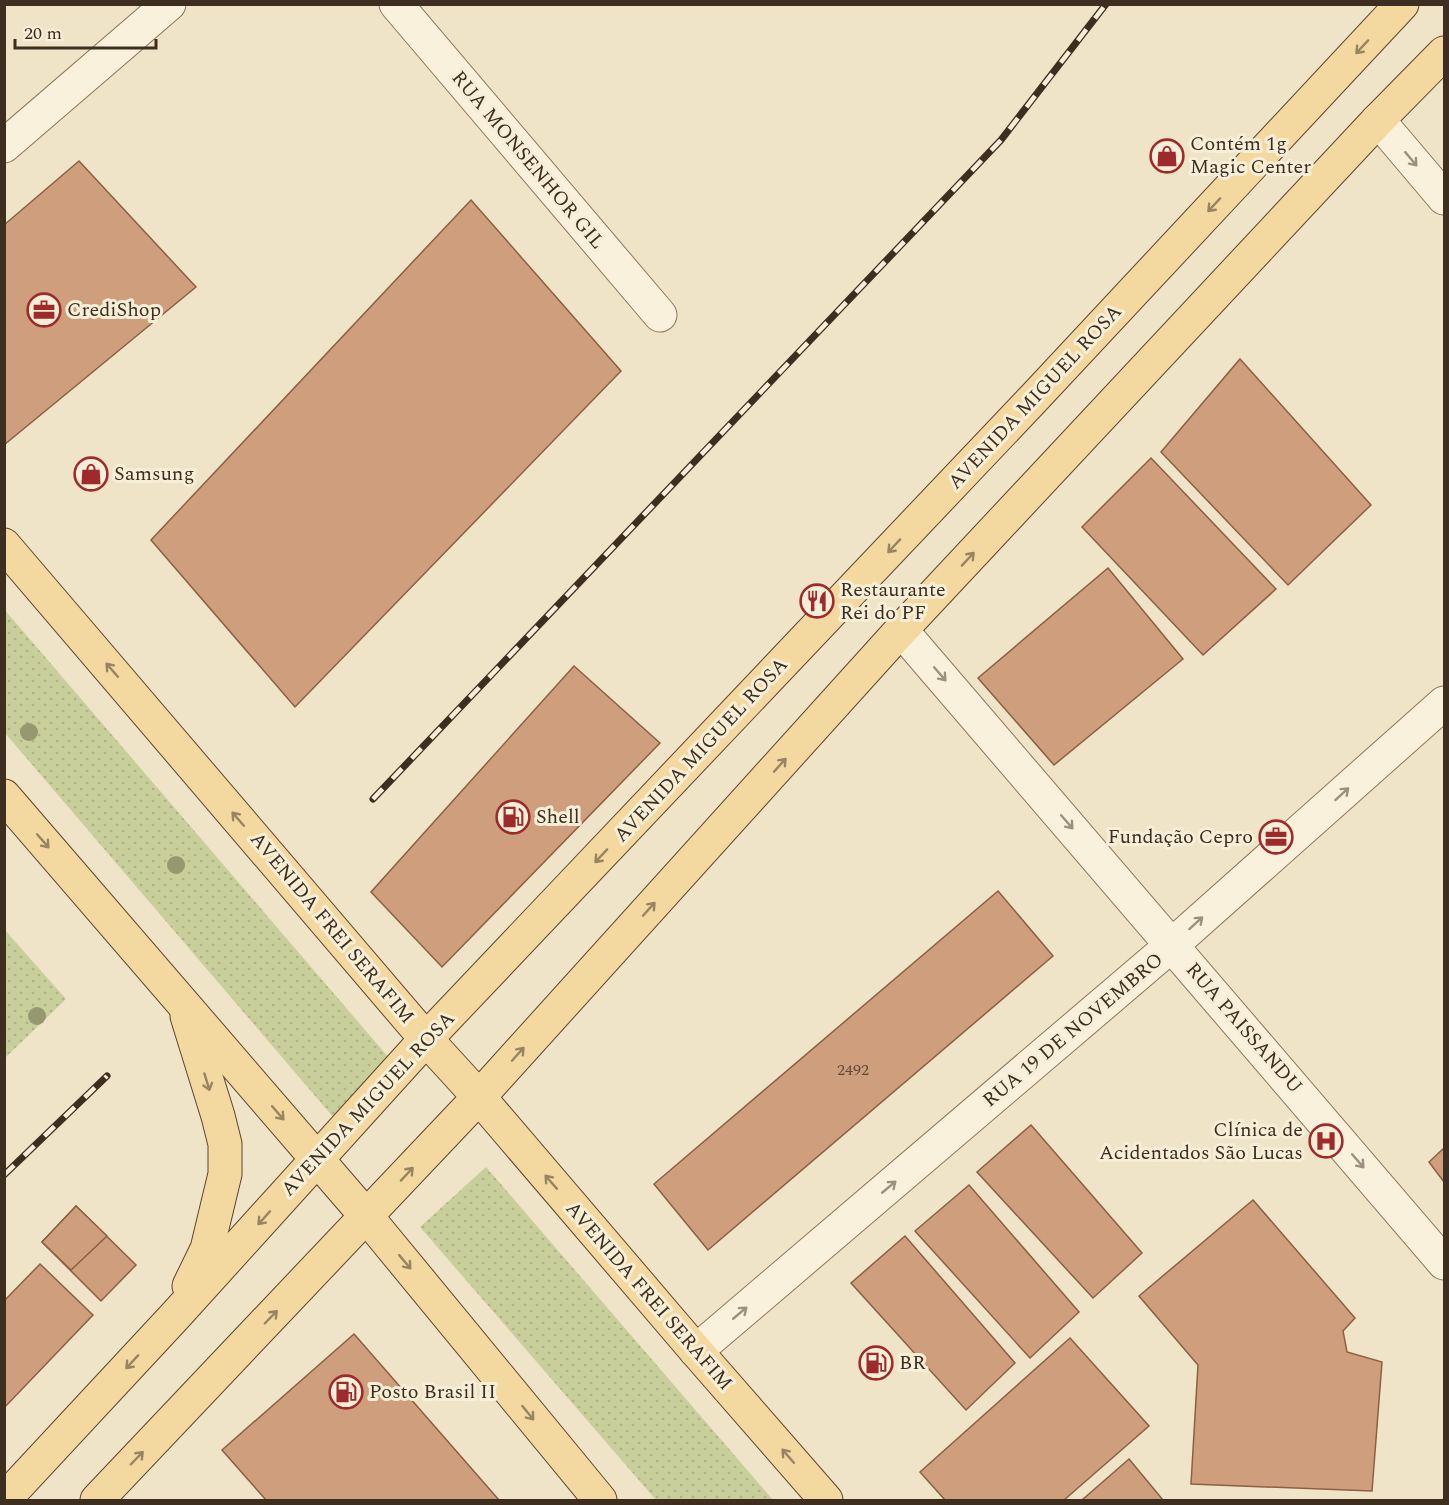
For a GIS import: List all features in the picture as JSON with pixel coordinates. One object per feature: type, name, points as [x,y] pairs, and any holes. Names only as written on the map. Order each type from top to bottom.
[{"type":"main road","name":"AVENIDA MIGUEL ROSA","points":[[4,1500],[176,1315],[426,1039],[1035,398],[1402,4]]},
{"type":"main road","points":[[97,1500],[479,1097],[902,630],[1378,120],[1444,53]]},
{"type":"main road","name":"AVENIDA FREI SERAFIM","points":[[4,545],[426,1039],[479,1097],[826,1500]]},
{"type":"main road","points":[[4,796],[367,1217],[600,1500]]},
{"type":"main road","points":[[176,1315],[207,1249],[225,1174],[225,1144],[184,1006]]},
{"type":"street","points":[[4,146],[169,4]]},
{"type":"street","name":"RUA MONSENHOR GIL","points":[[396,4],[660,315]]},
{"type":"street","points":[[1378,120],[1444,198]]},
{"type":"street","name":"RUA PAISSANDU","points":[[902,630],[1444,1263]]},
{"type":"street","name":"RUA 19 DE NOVEMBRO","points":[[696,1351],[1172,945],[1444,703]]},
{"type":"green space","points":[[4,609],[390,1059],[334,1118],[5,733]]},
{"type":"green space","points":[[4,929],[66,999],[5,1058],[4,1058]]},
{"type":"green space","points":[[486,1167],[773,1500],[656,1500],[420,1227]]},
{"type":"building","points":[[79,161],[196,287],[4,445],[4,225]]},
{"type":"building","points":[[471,200],[621,371],[295,707],[151,540]]},
{"type":"building","points":[[1240,359],[1371,505],[1288,585],[1161,452]]},
{"type":"building","points":[[1151,458],[1276,589],[1203,655],[1082,527]]},
{"type":"building","points":[[1108,568],[1183,659],[1054,765],[978,678]]},
{"type":"building","name":"Shell","points":[[574,666],[660,743],[442,967],[371,892]]},
{"type":"building","points":[[998,891],[1053,956],[708,1250],[654,1184]]},
{"type":"building","points":[[1031,1125],[1142,1253],[1093,1298],[977,1172]]},
{"type":"building","points":[[1444,1148],[1444,1182],[1429,1162]]},
{"type":"building","points":[[969,1185],[1079,1312],[1030,1358],[915,1231]]},
{"type":"building","points":[[1253,1200],[1355,1318],[1343,1331],[1347,1352],[1382,1362],[1372,1491],[1191,1484],[1198,1365],[1139,1296]]},
{"type":"building","points":[[76,1206],[136,1265],[101,1301],[42,1242]]},
{"type":"building","points":[[76,1206],[107,1236],[71,1270],[42,1242]]},
{"type":"building","points":[[905,1236],[1015,1363],[966,1410],[851,1283]]},
{"type":"building","points":[[40,1264],[93,1315],[4,1408],[4,1301]]},
{"type":"building","name":"Posto Brasil II","points":[[354,1334],[499,1500],[266,1500],[222,1450]]},
{"type":"building","points":[[1070,1338],[1149,1426],[1064,1500],[945,1500],[920,1472]]},
{"type":"building","points":[[1129,1459],[1163,1500],[1082,1500]]},
{"type":"railway","points":[[373,799],[1001,140],[1106,4]]},
{"type":"railway","points":[[4,1175],[107,1076]]},
{"type":"place","name":"Contém 1g Magic Center","points":[[1167,156]]},
{"type":"place","name":"CrediShop","points":[[44,310]]},
{"type":"place","name":"Samsung","points":[[91,474]]},
{"type":"place","name":"Restaurante Rei do PF","points":[[817,601]]},
{"type":"place","name":"Shell","points":[[513,817]]},
{"type":"place","name":"Fundação Cepro","points":[[1276,837]]},
{"type":"place","name":"Clínica de Acidentados São Lucas","points":[[1326,1141]]},
{"type":"place","name":"BR","points":[[876,1363]]},
{"type":"place","name":"Posto Brasil II","points":[[346,1392]]}]
